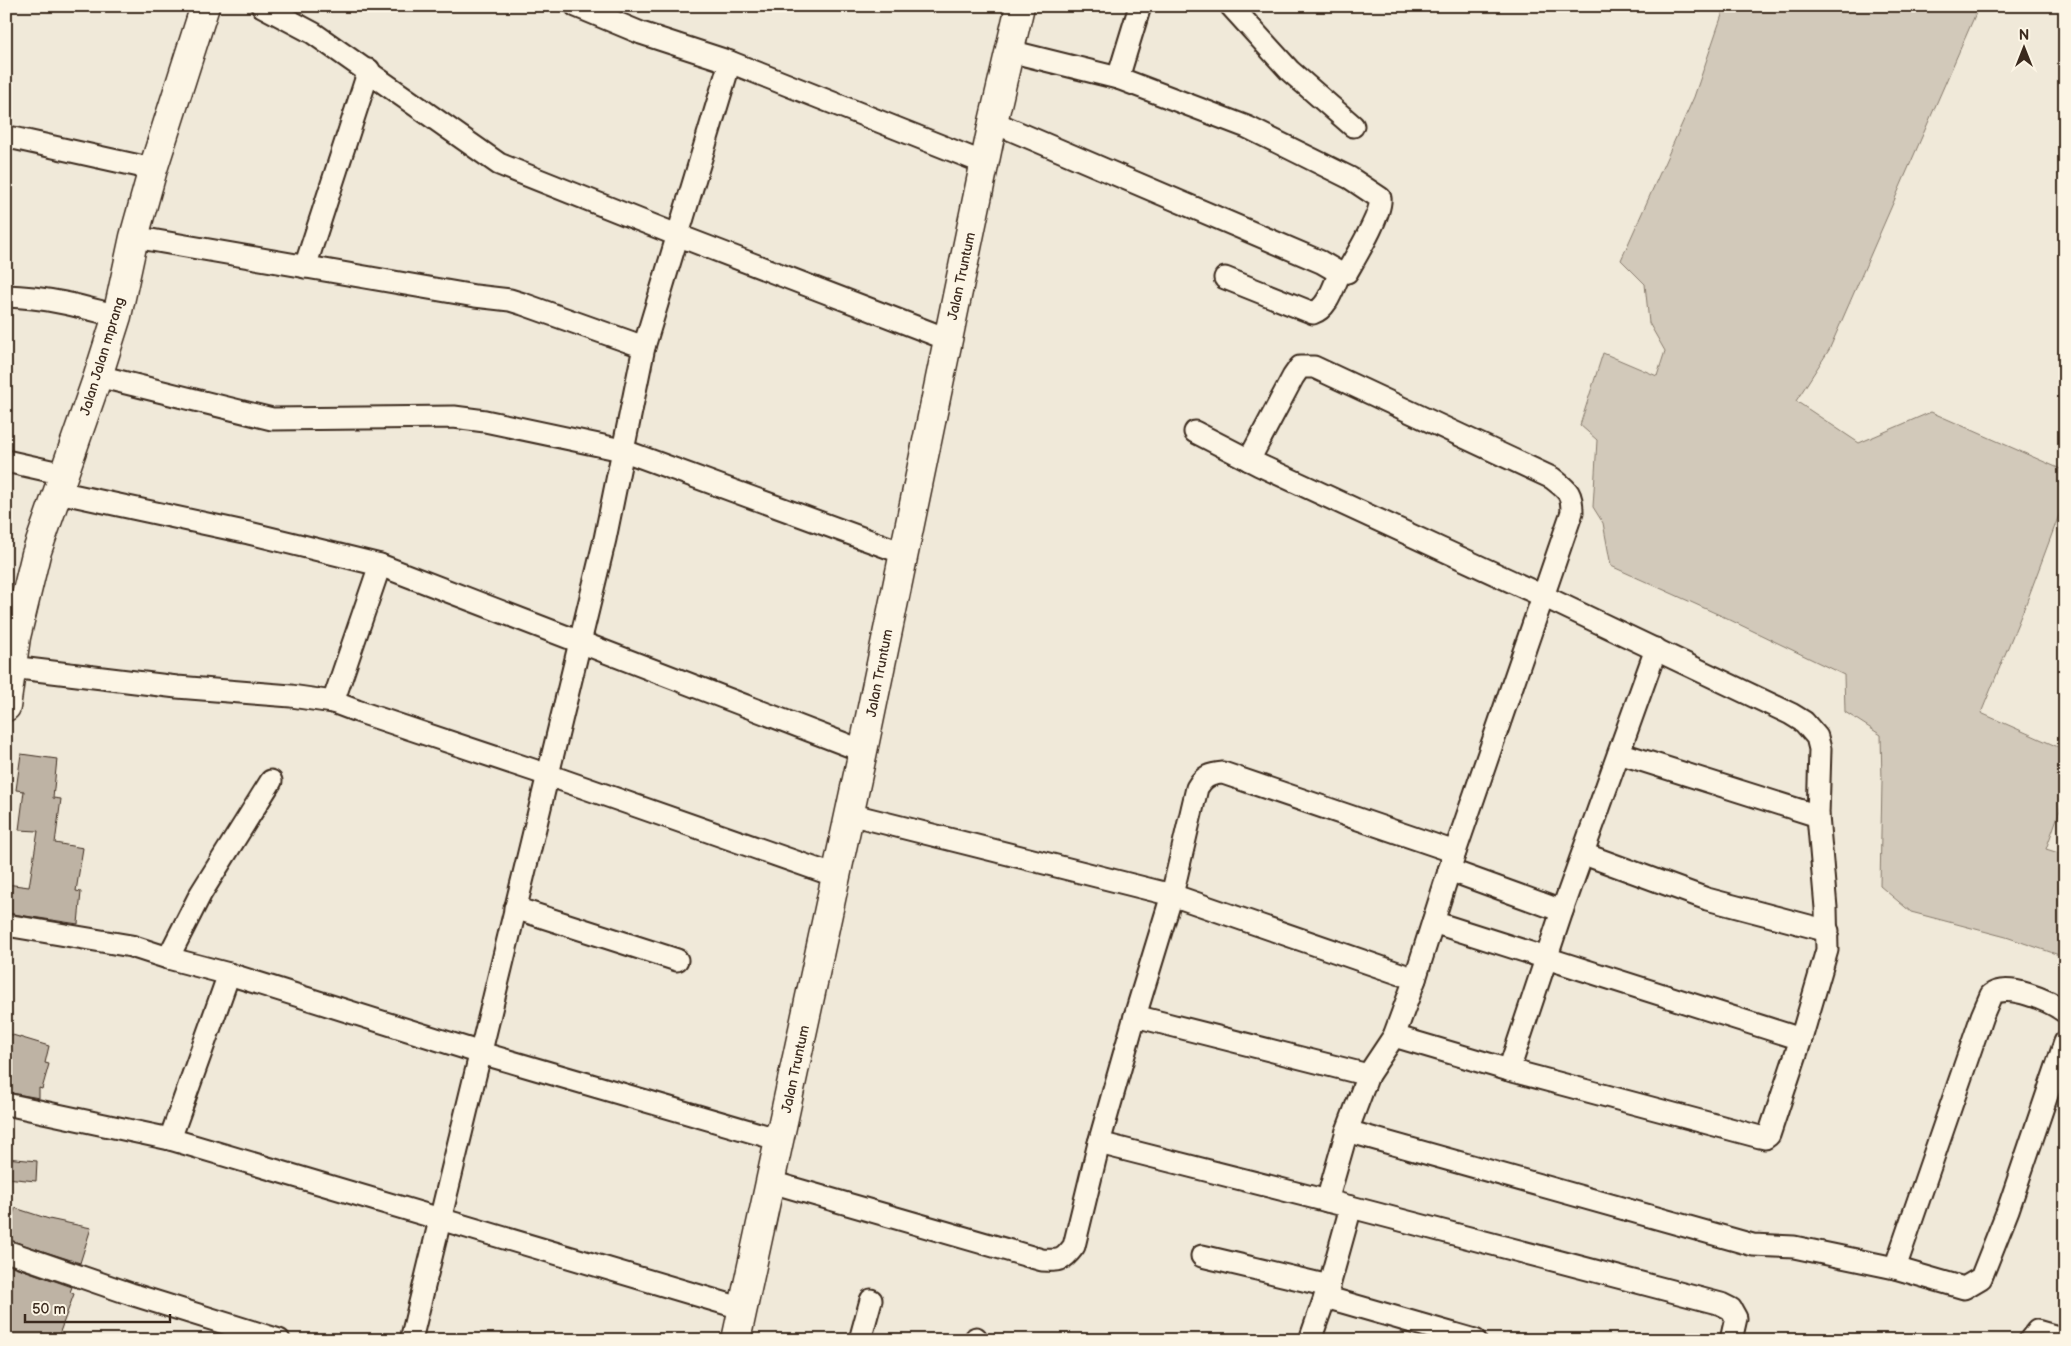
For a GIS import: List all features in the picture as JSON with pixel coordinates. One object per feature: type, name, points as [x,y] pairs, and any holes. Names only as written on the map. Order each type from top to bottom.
[{"type":"street","name":"Jalan Jalan mprang","points":[[6,707],[16,637],[36,554],[117,316],[134,237],[153,169],[205,6]]},
{"type":"street","points":[[262,6],[313,33],[369,70],[500,164],[677,236],[947,339]]},
{"type":"street","points":[[576,6],[641,33],[730,62],[984,163]]},
{"type":"street","name":"Jalan Truntum","points":[[736,1340],[863,752],[984,163],[1020,6]]},
{"type":"street","points":[[1118,78],[1140,6]]},
{"type":"street","points":[[1230,6],[1290,71],[1353,126]]},
{"type":"street","points":[[993,122],[1321,262],[1340,273],[1346,273],[1352,264],[1381,204],[1380,198],[1350,178],[1247,127],[1118,78],[1009,50]]},
{"type":"street","points":[[411,1340],[605,539],[644,347],[730,62]]},
{"type":"street","points":[[305,268],[369,70]]},
{"type":"street","points":[[6,138],[153,169]]},
{"type":"street","points":[[134,237],[305,268],[510,300],[644,347]]},
{"type":"street","points":[[1225,278],[1313,313],[1320,310],[1327,301],[1340,273]]},
{"type":"street","points":[[6,296],[28,296],[68,302],[117,316]]},
{"type":"street","points":[[1249,460],[1297,370],[1304,366],[1314,367],[1552,478],[1570,493],[1572,512],[1452,861],[1415,979],[1394,1036],[1368,1075],[1347,1131],[1327,1201]]},
{"type":"street","points":[[98,376],[272,419],[454,418],[485,421],[622,450],[903,553]]},
{"type":"street","points":[[1195,432],[1249,460],[1543,596],[1791,714],[1804,722],[1817,737],[1820,749],[1818,816],[1828,931],[1827,950],[1772,1130],[1765,1138],[1510,1070],[1394,1036]]},
{"type":"street","points":[[6,461],[61,483],[249,533],[380,565],[863,752]]},
{"type":"street","points":[[332,702],[380,565]]},
{"type":"street","points":[[1510,1070],[1545,959],[1656,649]]},
{"type":"street","points":[[11,667],[176,688],[291,696],[332,702],[356,712],[548,775],[836,876]]},
{"type":"street","points":[[1619,753],[1818,816]]},
{"type":"street","points":[[772,1177],[1022,1249],[1046,1250],[1074,1246],[1099,1143],[1172,895],[1197,788],[1209,775],[1223,773],[1452,861],[1562,911]]},
{"type":"street","points":[[168,958],[200,892],[270,781]]},
{"type":"street","points":[[849,814],[1172,895],[1415,979]]},
{"type":"street","points":[[1584,854],[1707,899],[1828,931]]},
{"type":"street","points":[[515,908],[677,960]]},
{"type":"street","points":[[1433,922],[1801,1039]]},
{"type":"street","points":[[6,925],[131,946],[780,1140]]},
{"type":"street","points":[[170,1139],[229,974]]},
{"type":"street","points":[[1895,1268],[1982,1016],[1991,995],[2000,990],[2014,990],[2055,1004],[2065,1012]]},
{"type":"street","points":[[1135,1016],[1368,1075]]},
{"type":"street","points":[[1347,1131],[1753,1245],[1794,1247],[1895,1268],[1964,1288],[1981,1278],[2008,1210],[2065,1042]]},
{"type":"street","points":[[6,1104],[170,1139],[744,1309]]},
{"type":"street","points":[[1099,1143],[1721,1304],[1731,1309],[1736,1318],[1732,1340]]},
{"type":"street","points":[[1310,1340],[1327,1292],[1351,1207]]},
{"type":"street","points":[[6,1251],[132,1294],[279,1340]]},
{"type":"street","points":[[1202,1256],[1327,1292],[1475,1340]]},
{"type":"street","points":[[860,1340],[871,1300]]},
{"type":"street","points":[[2030,1340],[2037,1330],[2065,1338]]},
{"type":"shaded area","points":[[1725,6],[1979,6],[1829,350],[1796,401],[1859,443],[1931,412],[2065,471],[2065,499],[2027,601],[1981,713],[2065,750],[2065,796],[2046,849],[2065,855],[2065,957],[2006,937],[1911,912],[1880,886],[1881,735],[1845,712],[1844,675],[1724,617],[1611,566],[1603,523],[1593,507],[1597,440],[1580,425],[1603,353],[1657,376],[1665,351],[1649,323],[1645,284],[1621,260],[1694,97]]},
{"type":"building","points":[[21,754],[57,759],[53,798],[61,799],[55,843],[83,848],[76,891],[81,892],[78,924],[6,913],[6,884],[29,887],[38,831],[19,830],[24,791],[16,790]]},
{"type":"building","points":[[6,1033],[49,1046],[45,1063],[49,1064],[42,1089],[39,1088],[39,1098],[6,1092]]},
{"type":"building","points":[[6,1158],[37,1161],[36,1181],[6,1178]]},
{"type":"building","points":[[15,1208],[49,1219],[91,1228],[80,1263],[6,1239]]},
{"type":"building","points":[[6,1264],[72,1287],[70,1292],[74,1294],[57,1340],[6,1340]]}]
